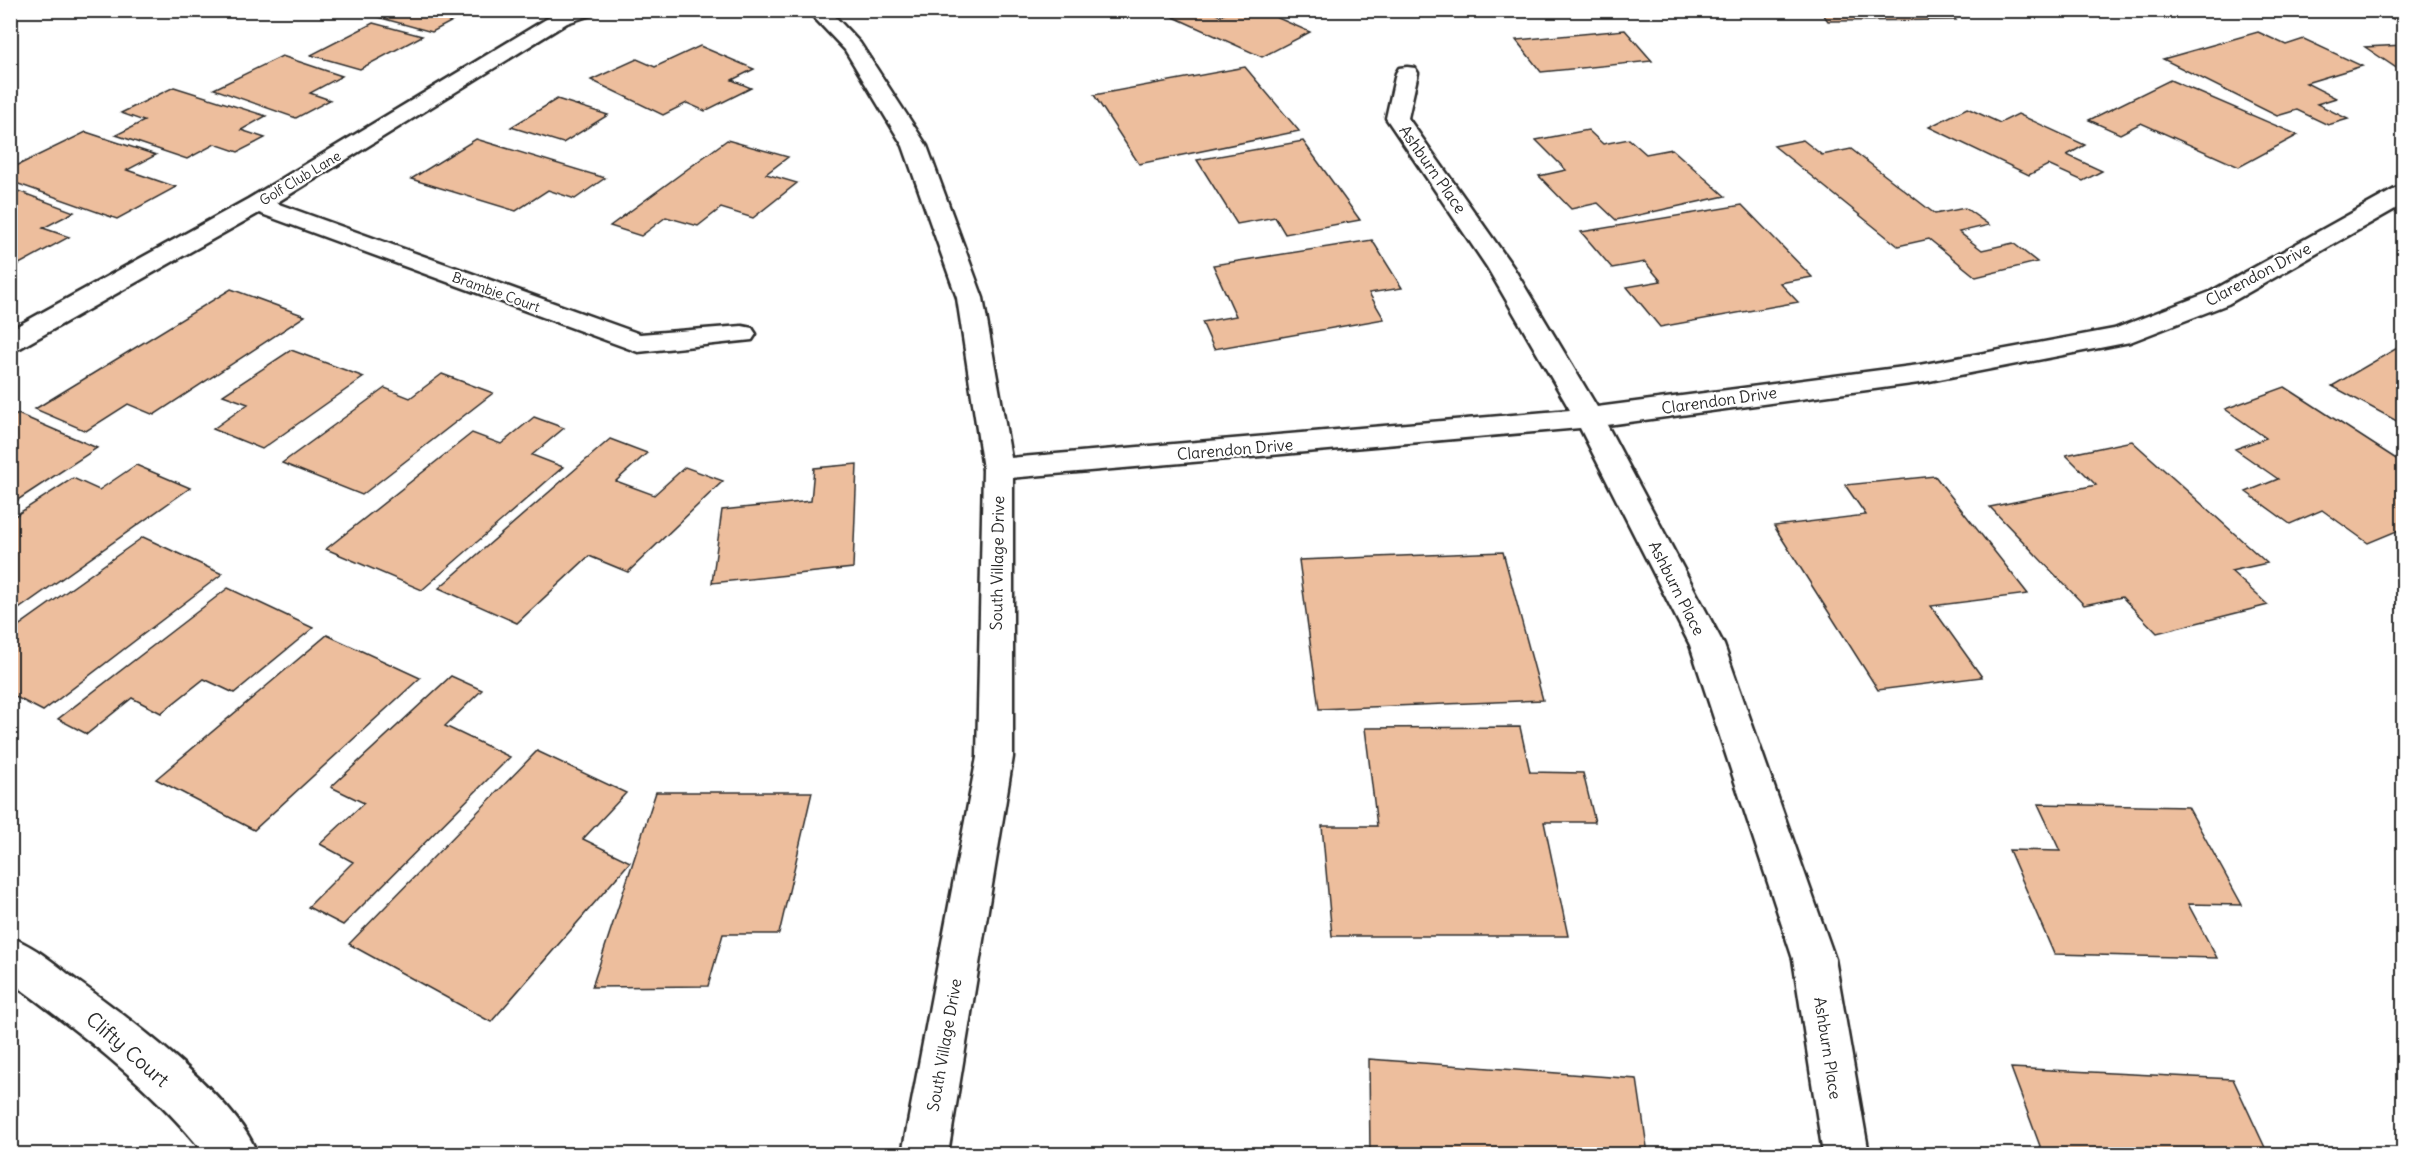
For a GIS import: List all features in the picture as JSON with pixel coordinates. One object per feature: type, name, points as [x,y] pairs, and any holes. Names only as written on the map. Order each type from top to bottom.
[{"type":"street","name":"Golf Club Lane","points":[[10,342],[257,204],[560,19],[587,10]]},
{"type":"street","name":"South Village Drive","points":[[817,10],[853,47],[915,146],[970,298],[998,470],[995,757],[925,1155]]},
{"type":"street","name":"Ashburn Place","points":[[1407,73],[1397,118],[1500,267],[1589,418],[1707,645],[1814,959],[1846,1155]]},
{"type":"street","name":"Clarendon Drive","points":[[998,470],[1589,418],[1919,374],[2120,336],[2219,298],[2403,194]]},
{"type":"street","name":"Brambie Court","points":[[257,204],[638,343],[742,334]]},
{"type":"street","name":"Clifty Court","points":[[10,956],[126,1042],[216,1130],[234,1155]]},
{"type":"building","points":[[352,10],[473,10],[432,32]]},
{"type":"building","points":[[1158,10],[1209,10],[1220,16],[1231,10],[1260,10],[1310,32],[1262,57]]},
{"type":"building","points":[[1820,10],[1948,10],[1956,20],[1828,21]]},
{"type":"building","points":[[2379,10],[2404,10],[2404,19],[2393,19]]},
{"type":"building","points":[[373,23],[422,36],[360,69],[311,55]]},
{"type":"building","points":[[1625,30],[1652,61],[1541,72],[1516,40]]},
{"type":"building","points":[[2258,32],[2286,45],[2304,39],[2362,66],[2306,83],[2336,98],[2317,104],[2348,119],[2328,125],[2297,110],[2277,116],[2163,59]]},
{"type":"building","points":[[2404,45],[2404,73],[2365,47]]},
{"type":"building","points":[[700,46],[754,69],[732,80],[751,88],[705,111],[687,103],[663,115],[591,80],[637,59],[655,67]]},
{"type":"building","points":[[282,56],[342,76],[310,93],[330,100],[296,118],[214,89]]},
{"type":"building","points":[[1245,67],[1299,131],[1139,164],[1094,95]]},
{"type":"building","points":[[2170,80],[2298,135],[2239,167],[2141,123],[2120,134],[2089,120]]},
{"type":"building","points":[[174,87],[266,116],[241,130],[265,138],[238,152],[215,144],[187,159],[116,135],[144,121],[121,113]]},
{"type":"building","points":[[557,99],[608,115],[563,143],[511,127]]},
{"type":"building","points":[[1967,108],[2000,123],[2018,114],[2085,145],[2067,155],[2102,171],[2083,181],[2048,165],[2029,175],[1929,127]]},
{"type":"building","points":[[1588,130],[1603,144],[1629,139],[1646,154],[1672,149],[1725,196],[1616,220],[1598,203],[1571,209],[1539,176],[1566,170],[1536,140]]},
{"type":"building","points":[[86,132],[156,155],[127,170],[176,187],[117,219],[10,181],[10,169]]},
{"type":"building","points":[[476,139],[605,178],[575,199],[548,190],[516,211],[411,179]]},
{"type":"building","points":[[727,140],[788,157],[766,174],[797,183],[753,218],[721,208],[698,226],[666,217],[641,236],[610,226]]},
{"type":"building","points":[[1803,140],[1822,155],[1851,149],[1935,214],[1965,208],[1989,225],[1959,232],[1982,250],[2013,243],[2037,262],[1976,277],[1929,239],[1898,246],[1774,146]]},
{"type":"building","points":[[1303,141],[1360,220],[1285,234],[1275,217],[1237,224],[1197,160]]},
{"type":"building","points":[[10,188],[74,212],[43,228],[69,237],[10,269]]},
{"type":"building","points":[[1742,205],[1812,277],[1780,283],[1798,302],[1660,327],[1627,287],[1661,281],[1645,262],[1612,268],[1581,232]]},
{"type":"building","points":[[1372,240],[1402,288],[1369,293],[1384,319],[1214,349],[1202,322],[1236,316],[1213,265]]},
{"type":"building","points":[[231,289],[305,316],[154,415],[128,404],[86,431],[35,409]]},
{"type":"building","points":[[2404,344],[2404,425],[2332,386]]},
{"type":"building","points":[[291,350],[364,377],[262,449],[213,429],[248,404],[223,395]]},
{"type":"building","points":[[442,374],[493,393],[362,495],[282,463],[385,388],[410,398]]},
{"type":"building","points":[[2285,387],[2404,464],[2404,528],[2368,543],[2322,510],[2290,524],[2246,492],[2278,479],[2235,449],[2266,438],[2225,409]]},
{"type":"building","points":[[18,414],[97,448],[10,505],[10,419]]},
{"type":"building","points":[[534,417],[564,428],[532,455],[563,467],[422,590],[326,549],[472,433],[501,444]]},
{"type":"building","points":[[610,439],[647,453],[616,481],[654,495],[685,467],[723,481],[628,572],[589,556],[517,623],[439,588]]},
{"type":"building","points":[[2132,441],[2267,563],[2231,571],[2268,605],[2157,633],[2122,597],[2084,605],[1990,507],[2096,485],[2066,455]]},
{"type":"building","points":[[857,464],[853,568],[712,583],[722,510],[811,501],[814,468]]},
{"type":"building","points":[[136,465],[190,488],[10,615],[10,519],[73,478],[99,490]]},
{"type":"building","points":[[1935,476],[2028,594],[1931,606],[1982,677],[1878,690],[1774,526],[1866,515],[1845,485]]},
{"type":"building","points":[[143,537],[222,574],[43,711],[10,694],[10,632]]},
{"type":"building","points":[[1503,552],[1543,700],[1319,709],[1299,560]]},
{"type":"building","points":[[228,588],[313,628],[234,693],[204,679],[161,713],[132,698],[87,734],[58,719]]},
{"type":"building","points":[[327,635],[420,678],[254,830],[156,779]]},
{"type":"building","points":[[451,676],[482,690],[445,726],[510,757],[343,925],[308,907],[353,862],[320,844],[364,803],[331,787]]},
{"type":"building","points":[[1520,727],[1530,772],[1583,773],[1595,822],[1544,822],[1568,936],[1332,936],[1322,826],[1377,826],[1365,728]]},
{"type":"building","points":[[537,751],[626,793],[583,839],[630,862],[491,1022],[349,944]]},
{"type":"building","points":[[656,792],[812,792],[779,934],[723,934],[708,986],[592,987]]},
{"type":"building","points":[[2038,804],[2188,807],[2242,905],[2188,904],[2217,958],[2054,954],[2009,850],[2060,851]]},
{"type":"building","points":[[1369,1059],[1637,1079],[1648,1154],[1370,1154]]},
{"type":"building","points":[[2011,1068],[2233,1079],[2268,1154],[2043,1154]]}]
